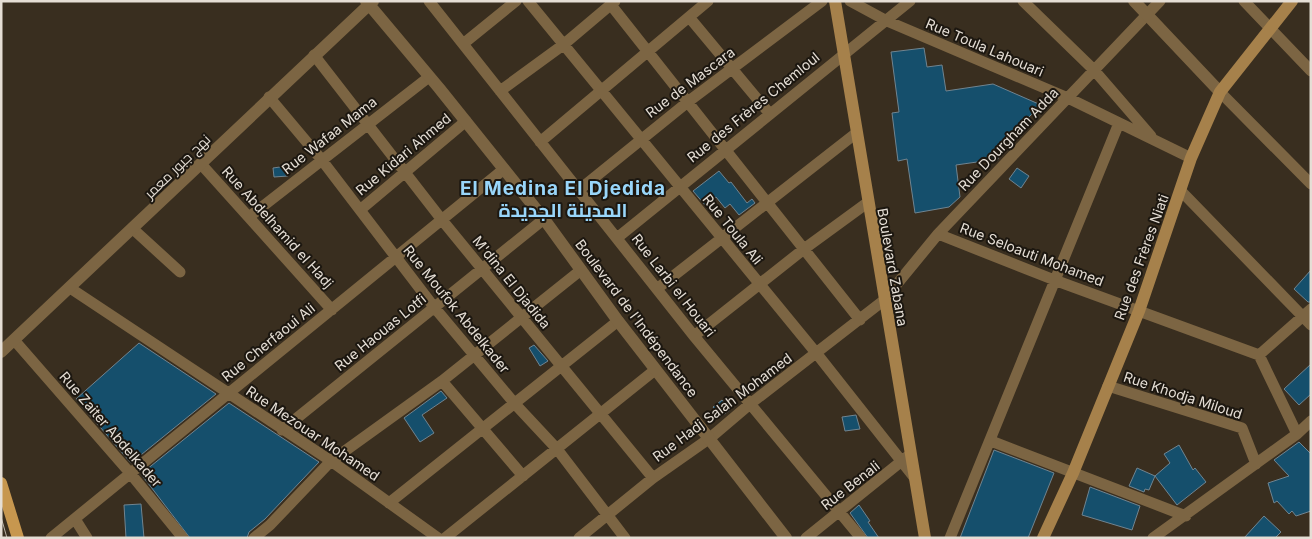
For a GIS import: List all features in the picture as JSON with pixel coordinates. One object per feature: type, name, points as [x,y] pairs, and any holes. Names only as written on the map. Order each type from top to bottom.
[{"type":"main road","name":"Boulevard Zabana","points":[[835,1],[842,55],[884,301],[907,457],[914,477],[925,538]]},
{"type":"main road","name":"Rue des Frères Niati","points":[[1043,538],[1073,473],[1139,311],[1190,158],[1220,92],[1292,1]]},
{"type":"main road","points":[[1,483],[18,538]]},
{"type":"street","name":"Rue Larbi el Houari","points":[[430,1],[694,336],[838,513],[861,538]]},
{"type":"street","points":[[463,44],[516,1]]},
{"type":"street","name":"Rue Toula Ali","points":[[528,1],[817,354],[907,457]]},
{"type":"street","name":"Rue de Mascara","points":[[579,190],[689,101],[822,1]]},
{"type":"street","name":"Rue Toula Lahouari","points":[[850,1],[887,21],[1068,98],[1190,158]]},
{"type":"street","name":"Rue des Frères Chemloul","points":[[617,238],[910,1]]},
{"type":"street","points":[[1023,1],[1094,70],[1154,140]]},
{"type":"street","points":[[1134,1],[1311,184]]},
{"type":"street","name":"Rue Dourgham Adda","points":[[884,301],[938,234],[1160,1]]},
{"type":"street","points":[[1244,1],[1271,27],[1311,71]]},
{"type":"street","name":"نهج جبور معمر","points":[[1,352],[15,341],[370,2]]},
{"type":"street","name":"Boulevard de l'Indépendance","points":[[370,2],[544,220],[655,370],[710,438],[786,538]]},
{"type":"street","points":[[540,142],[602,92],[705,2]]},
{"type":"street","points":[[500,91],[563,45],[613,3],[649,52],[860,320]]},
{"type":"street","points":[[689,17],[769,114]]},
{"type":"street","name":"M'dina El Djadida","points":[[314,55],[368,122],[442,220],[521,316],[560,367],[653,478]]},
{"type":"street","name":"Rue Wafaa Mama","points":[[249,217],[368,122],[429,77]]},
{"type":"street","name":"Rue Moufok Abdelkader","points":[[269,97],[321,160],[434,307],[515,404],[557,449],[625,538]]},
{"type":"street","name":"Rue Kidari Ahmed","points":[[360,210],[466,121]]},
{"type":"street","points":[[950,538],[1057,281],[1119,123]]},
{"type":"street","points":[[658,288],[856,134]]},
{"type":"street","name":"Rue Abdelhamid el Hadj","points":[[201,164],[332,310]]},
{"type":"street","name":"Rue Cherfaoui Ali","points":[[52,538],[130,472],[504,169]]},
{"type":"street","points":[[1180,191],[1308,317],[1259,355],[1297,434]]},
{"type":"street","points":[[694,336],[804,249],[867,203]]},
{"type":"street","name":"Rue Haouas Lotfi","points":[[282,430],[544,220]]},
{"type":"street","points":[[133,229],[180,272]]},
{"type":"street","name":"Rue Seloauti Mohamed","points":[[938,234],[1057,281],[1259,355]]},
{"type":"street","points":[[254,538],[270,525],[331,461],[442,380],[581,270]]},
{"type":"street","name":"Rue Mezouar Mohamed","points":[[70,288],[331,461],[438,538]]},
{"type":"street","name":"Rue Hadj Salah Mohamed","points":[[579,538],[653,478],[710,438],[750,404],[884,301]]},
{"type":"street","points":[[389,503],[618,321]]},
{"type":"street","name":"Rue Zaiter Abdelkader","points":[[15,341],[130,472],[183,538]]},
{"type":"street","points":[[445,538],[655,370]]},
{"type":"street","points":[[442,380],[523,476]]},
{"type":"street","name":"Rue Khodja Miloud","points":[[1108,386],[1242,428],[1256,464]]},
{"type":"street","points":[[1153,538],[1297,434],[1311,421]]},
{"type":"street","points":[[990,440],[1186,516]]},
{"type":"street","name":"Rue Benali","points":[[806,538],[907,457]]},
{"type":"street","points":[[75,518],[87,538]]},
{"type":"building","points":[[924,48],[927,67],[942,65],[946,91],[993,84],[1041,105],[1009,137],[1010,141],[1005,142],[997,150],[998,159],[956,165],[960,197],[949,207],[915,213],[907,159],[898,161],[892,113],[899,112],[891,52]]},
{"type":"building","points":[[287,166],[288,176],[274,177],[273,168]]},
{"type":"building","points":[[1017,168],[1029,176],[1021,188],[1009,179]]},
{"type":"building","points":[[719,171],[729,183],[731,182],[747,203],[752,199],[755,203],[739,215],[730,204],[725,208],[716,197],[705,205],[693,191]]},
{"type":"building","points":[[1311,270],[1311,302],[1308,302],[1294,289]]},
{"type":"building","points":[[139,343],[216,394],[131,463],[76,399]]},
{"type":"building","points":[[534,345],[548,361],[540,366],[529,348]]},
{"type":"building","points":[[1311,364],[1311,394],[1299,405],[1284,389]]},
{"type":"building","points":[[441,391],[447,398],[422,415],[434,433],[420,442],[404,418]]},
{"type":"building","points":[[722,400],[730,410],[720,417],[713,407]]},
{"type":"building","points":[[229,403],[319,462],[265,519],[249,532],[247,538],[190,538],[141,474]]},
{"type":"building","points":[[856,415],[860,429],[845,431],[842,417]]},
{"type":"building","points":[[1299,442],[1311,454],[1311,511],[1296,516],[1292,511],[1289,514],[1277,501],[1274,503],[1268,483],[1289,476],[1274,460]]},
{"type":"building","points":[[1179,445],[1193,470],[1195,468],[1206,482],[1177,505],[1155,476],[1170,463],[1164,454]]},
{"type":"building","points":[[994,450],[1054,473],[1028,538],[960,538]]},
{"type":"building","points":[[1137,468],[1155,476],[1149,490],[1145,489],[1144,492],[1129,486]]},
{"type":"building","points":[[1090,487],[1140,506],[1132,530],[1082,515]]},
{"type":"building","points":[[141,504],[144,538],[126,538],[124,505]]},
{"type":"building","points":[[859,505],[879,538],[868,538],[850,513]]},
{"type":"building","points":[[1264,516],[1281,532],[1275,538],[1244,538]]},
{"type":"tram line","points":[[1,517],[7,538]]},
{"type":"district","name":"El Medina El Djedida المدينة الجديدة","points":[[563,199]]}]
